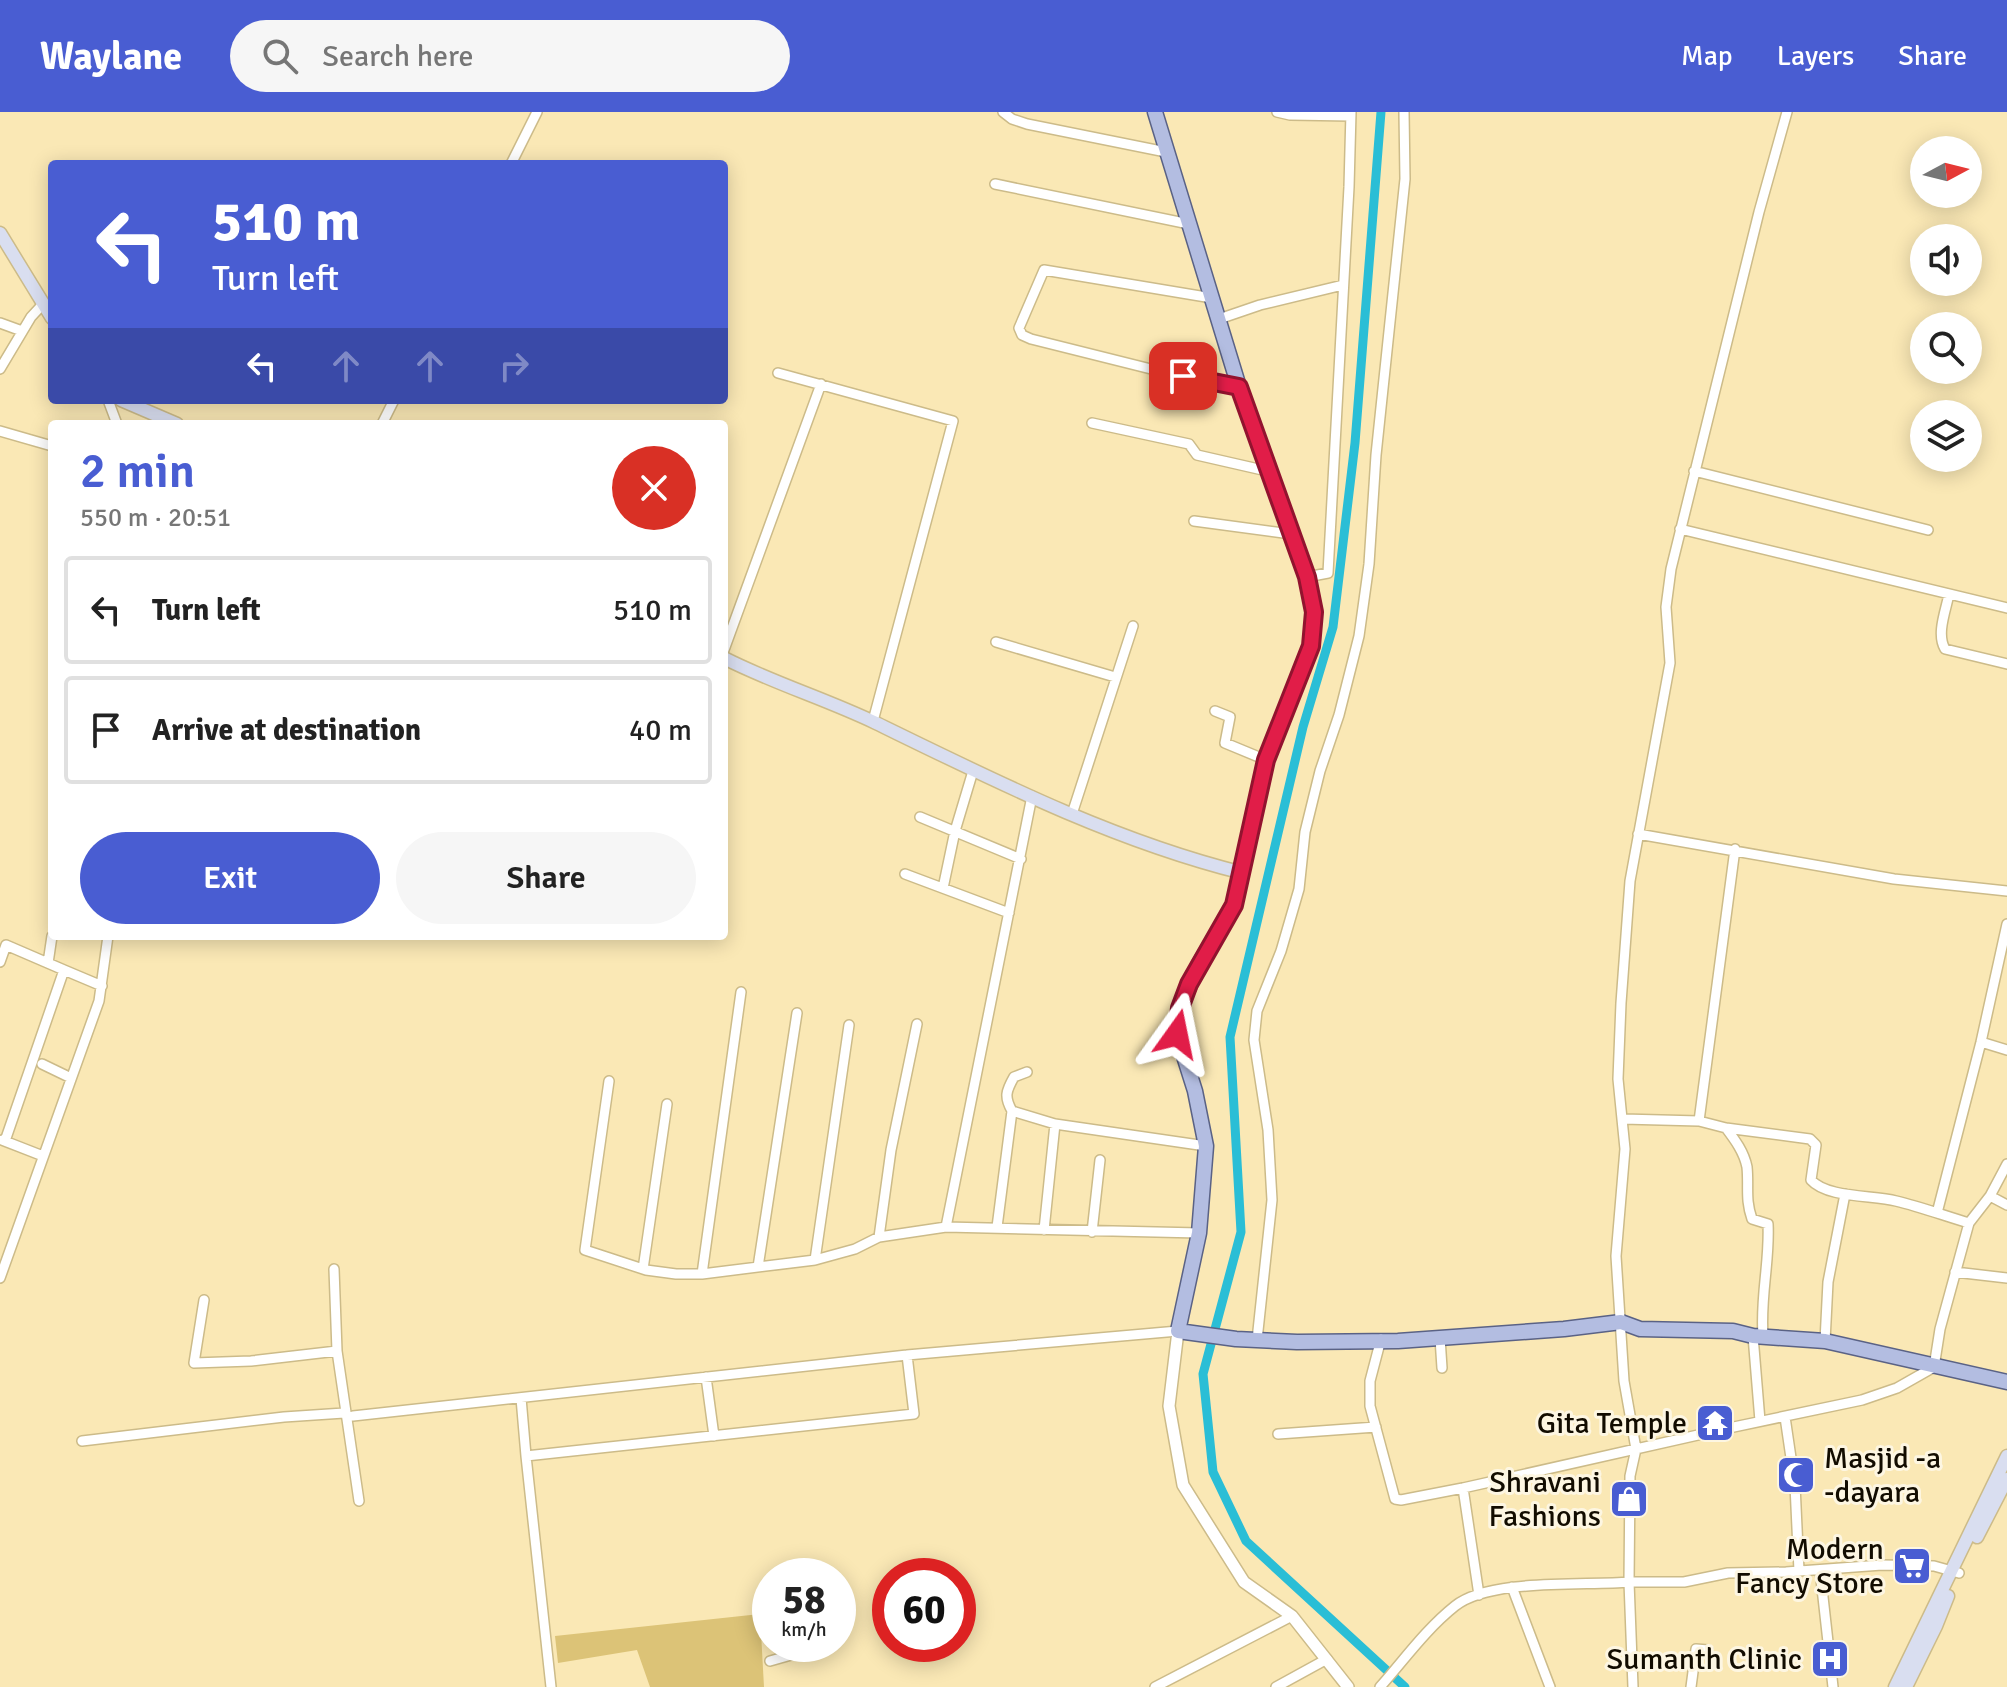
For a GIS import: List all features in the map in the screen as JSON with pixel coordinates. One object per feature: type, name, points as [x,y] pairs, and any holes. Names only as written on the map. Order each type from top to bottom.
[{"type":"main road","points":[[1155,112],[1239,387],[1307,577],[1314,612],[1311,646],[1266,760],[1234,905],[1199,964],[1180,1008],[1177,1034],[1195,1091],[1206,1146],[1199,1233],[1185,1333],[1297,1342],[1440,1338],[1621,1322],[1640,1329],[1733,1331],[1825,1341],[2007,1382]]},
{"type":"main road","points":[[0,233],[48,312]]},
{"type":"main road","points":[[130,404],[168,420]]},
{"type":"main road","points":[[728,660],[873,721],[973,771],[1150,847],[1243,873]]},
{"type":"main road","points":[[1906,1687],[2007,1456]]},
{"type":"main road","points":[[1895,1687],[2007,1479]]},
{"type":"street","points":[[513,160],[537,112]]},
{"type":"street","points":[[1003,112],[1003,115],[1027,124],[1166,152]]},
{"type":"street","points":[[1277,112],[1290,115],[1351,114],[1328,573],[1307,577]]},
{"type":"street","points":[[1257,1340],[1272,1200],[1268,1130],[1254,1040],[1257,1011],[1281,951],[1299,889],[1305,832],[1359,636],[1369,564],[1376,455],[1405,179],[1404,112]]},
{"type":"street","points":[[1633,1687],[1629,1582],[1630,1476],[1636,1449],[1624,1381],[1616,1256],[1625,1149],[1618,1079],[1630,881],[1670,663],[1667,589],[1759,212],[1787,112]]},
{"type":"street","points":[[995,184],[1189,224]]},
{"type":"street","points":[[1212,298],[1044,270],[1019,328],[1022,335],[1031,339],[1239,387]]},
{"type":"street","points":[[1219,319],[1260,305],[1343,285]]},
{"type":"street","points":[[0,369],[22,331],[43,304]]},
{"type":"street","points":[[0,323],[22,331]]},
{"type":"street","points":[[778,373],[953,421],[873,721]]},
{"type":"street","points":[[728,639],[821,384]]},
{"type":"street","points":[[1092,423],[1189,444],[1197,455],[1267,471]]},
{"type":"street","points":[[0,431],[48,445]]},
{"type":"street","points":[[1694,471],[1928,530]]},
{"type":"street","points":[[1194,521],[1291,534]]},
{"type":"street","points":[[1680,529],[2007,608]]},
{"type":"street","points":[[1949,594],[1941,632],[1945,649],[2007,664]]},
{"type":"street","points":[[1072,814],[1133,626]]},
{"type":"street","points":[[996,642],[1115,677]]},
{"type":"street","points":[[1215,711],[1230,717],[1225,743],[1266,760]]},
{"type":"street","points":[[943,888],[955,831],[973,771]]},
{"type":"street","points":[[946,1227],[1032,796]]},
{"type":"street","points":[[920,817],[1021,859]]},
{"type":"street","points":[[1638,834],[1894,879],[2007,891]]},
{"type":"street","points":[[1699,1121],[1735,849]]},
{"type":"street","points":[[905,874],[1009,913]]},
{"type":"street","points":[[1937,1213],[1981,1042],[2007,924]]},
{"type":"street","points":[[48,963],[51,940]]},
{"type":"street","points":[[0,1278],[102,986],[108,940]]},
{"type":"street","points":[[0,962],[6,945],[102,986]]},
{"type":"street","points":[[43,1156],[3,1140],[64,970]]},
{"type":"street","points":[[702,1274],[741,992]]},
{"type":"street","points":[[758,1267],[797,1013]]},
{"type":"street","points":[[879,1237],[891,1150],[917,1024]]},
{"type":"street","points":[[815,1260],[849,1025]]},
{"type":"street","points":[[1981,1042],[2007,1050]]},
{"type":"street","points":[[42,1064],[71,1078]]},
{"type":"street","points":[[997,1227],[1012,1111],[1005,1099],[1006,1090],[1014,1077],[1027,1072]]},
{"type":"street","points":[[609,1081],[585,1250],[643,1269],[702,1274],[815,1260],[855,1249],[879,1237],[946,1227],[1199,1233]]},
{"type":"street","points":[[643,1269],[667,1104]]},
{"type":"street","points":[[1012,1111],[1055,1124],[1206,1146]]},
{"type":"street","points":[[1623,1119],[1699,1121],[1726,1128],[1813,1140],[1817,1149],[1813,1183],[1845,1194],[1893,1200],[1969,1223]]},
{"type":"street","points":[[1044,1230],[1055,1124]]},
{"type":"street","points":[[1726,1128],[1741,1148],[1747,1168],[1746,1202],[1752,1219],[1768,1224],[1758,1335],[1760,1421]]},
{"type":"street","points":[[1092,1232],[1100,1160]]},
{"type":"street","points":[[1381,1339],[1370,1381],[1370,1406],[1395,1499],[1401,1500],[1878,1395],[1934,1367],[1940,1329],[1969,1223],[1990,1196],[2007,1164]]},
{"type":"street","points":[[1825,1341],[1828,1282],[1845,1194]]},
{"type":"street","points":[[1990,1196],[2007,1205]]},
{"type":"street","points":[[334,1269],[337,1351],[349,1415],[359,1501]]},
{"type":"street","points":[[1955,1272],[2007,1278]]},
{"type":"street","points":[[204,1300],[203,1322],[194,1363],[251,1361],[337,1351]]},
{"type":"street","points":[[82,1441],[284,1417],[349,1415],[521,1398],[907,1355],[1185,1333],[1169,1406],[1183,1485],[1244,1582],[1292,1616],[1348,1687]]},
{"type":"street","points":[[1440,1338],[1442,1368]]},
{"type":"street","points":[[526,1456],[914,1414],[907,1355]]},
{"type":"street","points":[[706,1377],[714,1436]]},
{"type":"street","points":[[521,1398],[551,1687]]},
{"type":"street","points":[[1785,1417],[1796,1497],[1799,1571]]},
{"type":"street","points":[[1278,1434],[1376,1427]]},
{"type":"street","points":[[1463,1488],[1479,1595]]},
{"type":"street","points":[[1380,1687],[1406,1655],[1454,1607],[1479,1595],[1512,1587],[1684,1582],[1728,1573],[1902,1565],[1934,1566],[1955,1572]]},
{"type":"street","points":[[1820,1570],[1833,1687]]},
{"type":"street","points":[[1512,1587],[1550,1687]]},
{"type":"street","points":[[1155,1687],[1292,1616]]},
{"type":"street","points":[[1691,1687],[1696,1649],[1708,1650]]},
{"type":"street","points":[[1276,1687],[1327,1659]]},
{"type":"shaded area","points":[[752,1615],[752,1662],[763,1662],[764,1687],[650,1687],[637,1650],[558,1663],[555,1636]]},
{"type":"waterway","points":[[1381,112],[1355,443],[1333,627],[1303,727],[1230,1037],[1241,1232],[1203,1374],[1213,1472],[1246,1541],[1405,1687]]},
{"type":"place","name":"Gita Temple","points":[[1715,1423]]},
{"type":"place","name":"Masjid -a -dayara","points":[[1796,1475]]},
{"type":"place","name":"Shravani Fashions","points":[[1629,1499]]},
{"type":"place","name":"Modern Fancy Store","points":[[1912,1566]]},
{"type":"place","name":"Sumanth Clinic","points":[[1830,1659]]},
{"type":"route","points":[[1177,1034],[1180,1008],[1189,984],[1234,905],[1266,760],[1311,646],[1314,612],[1307,577],[1239,387],[1183,376]]}]
